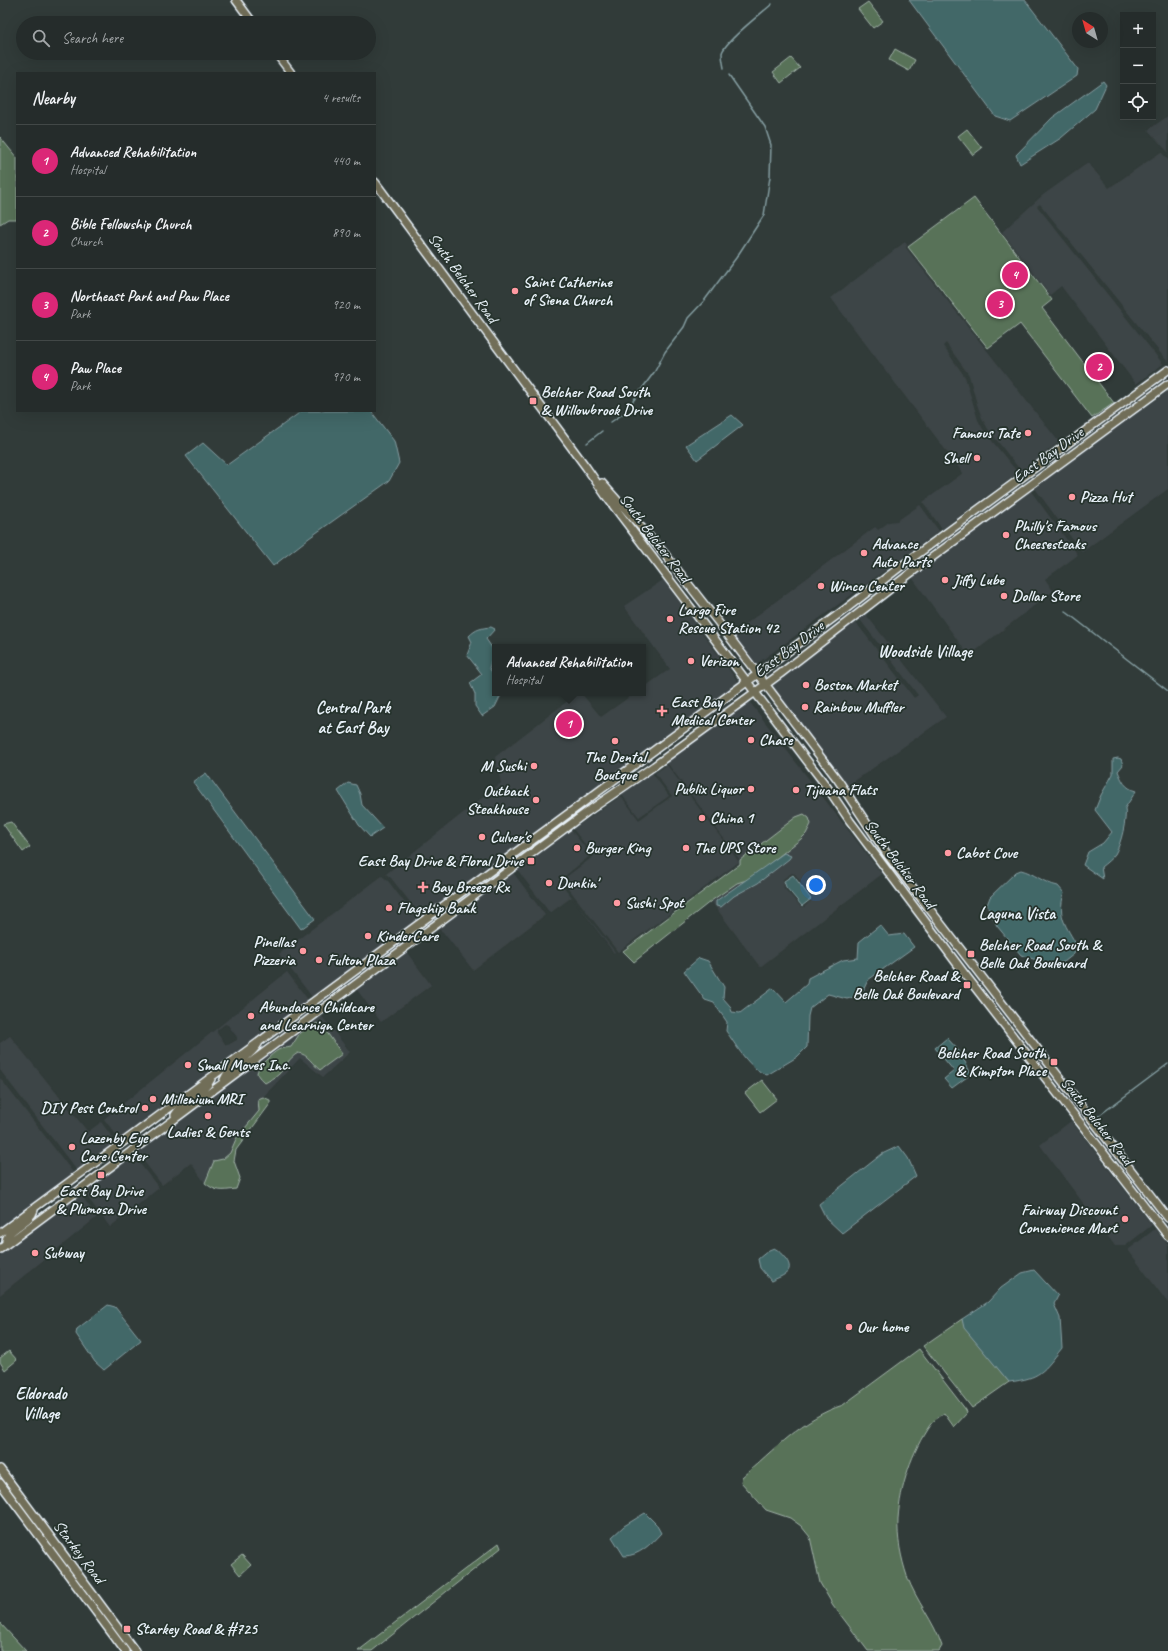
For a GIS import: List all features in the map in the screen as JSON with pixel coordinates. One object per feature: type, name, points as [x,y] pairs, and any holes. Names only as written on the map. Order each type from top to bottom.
[{"type":"main road","points":[[236,0],[248,16]]},
{"type":"main road","points":[[282,60],[291,72]]},
{"type":"main road","name":"South Belcher Road","points":[[376,183],[586,466],[606,496],[827,787],[853,826],[964,973],[1168,1236]]},
{"type":"main road","name":"East Bay Drive","points":[[0,1233],[1168,370]]},
{"type":"main road","name":"East Bay Drive","points":[[3,1246],[222,1082],[587,812],[650,769],[835,632],[908,575],[1168,384]]},
{"type":"main road","name":"South Belcher Road","points":[[586,466],[664,553],[838,780],[870,830],[893,862],[1168,1218]]},
{"type":"main road","points":[[494,881],[502,862]]},
{"type":"main road","points":[[222,1082],[229,1070],[253,1052],[260,1040]]},
{"type":"main road","points":[[173,1119],[180,1107],[206,1087],[212,1076]]},
{"type":"main road","points":[[3,1246],[9,1234],[30,1217],[35,1207]]},
{"type":"main road","name":"Starkey Road","points":[[0,1469],[135,1651]]},
{"type":"main road","name":"Starkey Road","points":[[0,1483],[125,1651]]},
{"type":"shaded area","points":[[1168,116],[1168,152],[1148,130]]},
{"type":"shaded area","points":[[1161,152],[1168,160],[1167,361],[1040,204],[1037,206],[1163,364],[1136,384],[1061,286],[1050,295],[1002,232],[1043,195],[1088,163],[1109,188]]},
{"type":"shaded area","points":[[905,242],[907,245],[906,248],[1059,442],[1021,471],[988,429],[977,404],[969,375],[946,343],[943,346],[965,377],[978,420],[984,431],[1018,473],[942,529],[923,502],[963,473],[831,298]]},
{"type":"shaded area","points":[[1168,391],[1168,489],[1082,552],[1034,487]]},
{"type":"shaded area","points":[[1030,490],[1078,555],[1045,579],[1053,591],[969,656],[911,576]]},
{"type":"shaded area","points":[[920,505],[939,531],[754,666],[731,635],[875,527],[878,530],[889,522],[897,521]]},
{"type":"shaded area","points":[[663,580],[739,683],[422,917],[391,878],[386,874],[501,783],[495,757],[574,696],[584,696],[601,717],[631,696],[646,696],[646,686],[670,669],[624,606]]},
{"type":"shaded area","points":[[864,612],[946,717],[846,787],[769,685],[854,620],[914,698],[918,695],[858,617]]},
{"type":"shaded area","points":[[748,700],[882,874],[760,967],[711,901],[737,883],[745,880],[721,907],[734,896],[758,883],[789,859],[790,855],[784,853],[806,834],[811,824],[809,818],[796,817],[740,860],[668,764],[666,763],[654,771],[653,774],[669,796],[639,817],[622,795],[580,822]],"holes":[[[792,873],[795,874],[812,898],[812,900],[804,907],[801,907],[784,888],[783,879]]]},
{"type":"shaded area","points":[[667,765],[739,862],[618,952],[562,880],[594,856],[573,829],[621,796],[639,820],[672,796],[655,773]]},
{"type":"shaded area","points":[[572,827],[572,831],[591,855],[561,879],[560,882],[572,897],[550,913],[516,868]]},
{"type":"shaded area","points":[[512,871],[545,915],[473,970],[443,932],[436,927]]},
{"type":"shaded area","points":[[382,876],[388,881],[418,920],[313,998],[279,954]]},
{"type":"shaded area","points":[[576,903],[615,952],[614,953]]},
{"type":"shaded area","points":[[405,950],[431,985],[381,1022],[355,987]]},
{"type":"shaded area","points":[[287,972],[309,1001],[121,1141],[104,1119]],"holes":[[[225,1024],[228,1025],[237,1037],[237,1040],[226,1045],[217,1033],[217,1030]]]},
{"type":"shaded area","points":[[320,1014],[350,1052],[323,1077],[300,1058],[263,1097],[259,1111],[236,1139],[230,1153],[209,1172],[205,1183],[191,1163],[162,1185],[140,1156],[134,1151]],"holes":[[[317,1023],[326,1031],[315,1066],[305,1054],[298,1053],[290,1058],[278,1075],[271,1080],[279,1049],[291,1047],[300,1033]]]},
{"type":"shaded area","points":[[10,1036],[88,1132],[101,1122],[117,1144],[78,1172],[0,1070],[0,1043]]},
{"type":"shaded area","points":[[0,1078],[75,1175],[0,1229]]},
{"type":"shaded area","points":[[1071,1121],[1152,1225],[1125,1246],[1115,1246],[1040,1145]]},
{"type":"shaded area","points":[[131,1154],[159,1188],[110,1227],[82,1190]]},
{"type":"shaded area","points":[[79,1192],[97,1217],[0,1295],[0,1252]]},
{"type":"shaded area","points":[[1155,1229],[1168,1245],[1168,1303],[1128,1250]]},
{"type":"green space","points":[[868,2],[883,21],[873,28],[858,9]]},
{"type":"green space","points":[[895,49],[915,60],[909,71],[889,60]]},
{"type":"green space","points":[[791,58],[800,68],[781,83],[773,72]]},
{"type":"green space","points":[[967,129],[982,148],[973,155],[958,136]]},
{"type":"green space","points":[[0,137],[16,157],[16,219],[8,219],[0,224]]},
{"type":"green space","points":[[974,198],[1052,300],[1042,308],[1114,403],[1092,418],[1020,324],[988,348],[908,247]]},
{"type":"green space","points":[[804,814],[809,818],[811,824],[806,834],[750,879],[737,883],[711,901],[634,962],[623,951],[740,864],[740,860],[796,817]]},
{"type":"green space","points":[[11,822],[30,847],[23,852],[3,824]]},
{"type":"green space","points":[[317,1023],[326,1031],[342,1054],[320,1070],[305,1055],[298,1053],[274,1078],[265,1083],[257,1073],[262,1064],[278,1050],[291,1047],[300,1033]]},
{"type":"green space","points":[[762,1080],[777,1099],[760,1112],[745,1093]]},
{"type":"green space","points":[[263,1097],[270,1100],[270,1104],[236,1150],[234,1161],[240,1178],[236,1189],[219,1190],[209,1186],[205,1183],[214,1161],[223,1159],[230,1153],[236,1139],[259,1111],[258,1099]]},
{"type":"green space","points":[[962,1319],[965,1328],[1009,1382],[972,1408],[923,1346]]},
{"type":"green space","points":[[919,1349],[967,1413],[954,1427],[944,1413],[930,1425],[912,1458],[904,1482],[899,1507],[898,1533],[907,1576],[915,1594],[939,1637],[942,1646],[939,1651],[868,1651],[833,1605],[820,1583],[810,1537],[801,1526],[790,1518],[766,1510],[741,1482],[742,1477],[801,1426],[828,1411],[843,1405]]},
{"type":"green space","points":[[9,1351],[17,1360],[5,1370],[0,1362],[0,1358]]},
{"type":"green space","points":[[499,1543],[501,1548],[372,1651],[358,1651]]},
{"type":"green space","points":[[242,1555],[251,1565],[240,1575],[231,1564]]},
{"type":"green space","points":[[0,1623],[26,1651],[0,1651]]},
{"type":"water","points":[[909,0],[1025,0],[1078,69],[1077,76],[1010,121],[995,116]]},
{"type":"water","points":[[1103,81],[1106,85],[1095,109],[1061,138],[1020,164],[1016,155],[1052,118]]},
{"type":"water","points":[[301,412],[372,412],[394,441],[399,463],[389,481],[309,538],[273,566],[186,456],[203,443],[227,465]]},
{"type":"water","points":[[732,415],[743,425],[697,460],[686,445]]},
{"type":"water","points":[[491,627],[495,629],[486,639],[492,648],[492,660],[489,668],[492,672],[492,696],[500,696],[495,707],[482,716],[475,706],[475,694],[470,683],[482,674],[467,655],[472,642],[469,636],[479,629]]},
{"type":"water","points":[[1113,759],[1121,759],[1123,765],[1118,771],[1123,781],[1129,788],[1136,791],[1125,808],[1124,825],[1117,850],[1112,858],[1101,867],[1103,879],[1083,865],[1088,852],[1103,843],[1112,832],[1095,810],[1101,795],[1113,774]]},
{"type":"water","points":[[206,773],[315,919],[301,929],[193,782]]},
{"type":"water","points":[[348,783],[356,785],[360,794],[362,805],[383,828],[370,837],[359,825],[338,791]]},
{"type":"water","points":[[784,853],[791,856],[789,859],[758,883],[734,896],[721,907],[716,906],[716,901]]},
{"type":"water","points":[[1021,870],[1030,873],[1048,883],[1058,886],[1064,893],[1062,915],[1066,927],[1077,946],[1074,954],[1064,962],[1052,965],[1021,955],[997,926],[987,905],[990,897],[1016,872]]},
{"type":"water","points":[[793,875],[811,899],[802,906],[786,887],[784,881]]},
{"type":"water","points":[[880,925],[889,936],[904,934],[914,947],[868,980],[861,995],[847,999],[828,994],[810,1008],[808,1016],[807,1047],[797,1057],[767,1075],[754,1068],[744,1056],[726,1031],[727,1022],[714,1003],[705,1000],[684,971],[699,958],[708,961],[724,987],[723,998],[730,1006],[732,1012],[740,1013],[773,988],[786,1002],[807,984],[808,978],[843,960],[858,958],[859,942]]},
{"type":"water","points":[[947,1038],[960,1052],[971,1074],[952,1088],[944,1079],[954,1071],[935,1048]]},
{"type":"water","points":[[899,1146],[908,1158],[916,1176],[842,1233],[826,1218],[819,1204],[882,1154]]},
{"type":"water","points":[[774,1248],[786,1259],[789,1264],[789,1268],[783,1276],[771,1281],[760,1268],[758,1259]]},
{"type":"water","points":[[1034,1270],[1058,1296],[1054,1304],[1060,1318],[1062,1348],[1050,1363],[1035,1376],[1009,1382],[964,1328],[962,1319],[988,1302],[1001,1288],[1022,1273]]},
{"type":"water","points":[[108,1305],[115,1307],[141,1340],[104,1370],[95,1362],[76,1334],[77,1329]]},
{"type":"water","points":[[645,1513],[656,1524],[661,1533],[640,1552],[624,1556],[612,1537],[624,1526]]},
{"type":"waterway","points":[[724,68],[722,53],[724,48],[736,35],[772,4]]},
{"type":"waterway","points":[[611,422],[623,414],[633,401],[655,371],[665,352],[684,327],[688,318],[704,301],[736,258],[764,215],[770,177],[771,145],[765,127],[729,75]]},
{"type":"waterway","points":[[587,443],[602,431]]},
{"type":"waterway","points":[[1065,611],[1168,691]]},
{"type":"waterway","points":[[1097,1117],[1168,1064]]},
{"type":"place","name":"Paw Place","points":[[1015,275]]},
{"type":"place","name":"Saint Catherine of Siena Church","points":[[515,291]]},
{"type":"place","name":"Northeast Park and Paw Place","points":[[1000,304]]},
{"type":"place","name":"Bible Fellowship Church","points":[[1099,367]]},
{"type":"place","name":"Belcher Road South & Willowbrook Drive","points":[[533,401]]},
{"type":"place","name":"Famous Tate","points":[[1028,433]]},
{"type":"place","name":"Shell","points":[[977,458]]},
{"type":"place","name":"Pizza Hut","points":[[1072,497]]},
{"type":"place","name":"Philly's Famous Cheesesteaks","points":[[1006,535]]},
{"type":"place","name":"Advance Auto Parts","points":[[864,553]]},
{"type":"place","name":"Jiffy Lube","points":[[945,580]]},
{"type":"place","name":"Winco Center","points":[[821,586]]},
{"type":"place","name":"Dollar Store","points":[[1004,596]]},
{"type":"place","name":"Largo Fire Rescue Station 42","points":[[670,619]]},
{"type":"place","name":"Verizon","points":[[691,661]]},
{"type":"place","name":"Boston Market","points":[[806,685]]},
{"type":"place","name":"Rainbow Muffler","points":[[805,707]]},
{"type":"place","name":"East Bay Medical Center","points":[[662,711]]},
{"type":"place","name":"Advanced Rehabilitation","points":[[569,724]]},
{"type":"place","name":"Chase","points":[[751,740]]},
{"type":"place","name":"The Dental Boutque","points":[[615,741]]},
{"type":"place","name":"M Sushi","points":[[534,766]]},
{"type":"place","name":"Publix Liquor","points":[[751,789]]},
{"type":"place","name":"Tijuana Flats","points":[[796,790]]},
{"type":"place","name":"Outback Steakhouse","points":[[536,800]]},
{"type":"place","name":"China 1","points":[[702,818]]},
{"type":"place","name":"Culver's","points":[[482,837]]},
{"type":"place","name":"Burger King","points":[[577,848]]},
{"type":"place","name":"The UPS Store","points":[[686,848]]},
{"type":"place","name":"Cabot Cove","points":[[948,853]]},
{"type":"place","name":"East Bay Drive & Floral Drive","points":[[531,861]]},
{"type":"place","name":"Dunkin'","points":[[549,883]]},
{"type":"place","name":"Bay Breeze Rx","points":[[423,887]]},
{"type":"place","name":"Sushi Spot","points":[[617,903]]},
{"type":"place","name":"Flagship Bank","points":[[389,908]]},
{"type":"place","name":"KinderCare","points":[[368,936]]},
{"type":"place","name":"Pinellas Pizzeria","points":[[303,951]]},
{"type":"place","name":"Belcher Road South & Belle Oak Boulevard","points":[[971,954]]},
{"type":"place","name":"Fulton Plaza","points":[[319,960]]},
{"type":"place","name":"Belcher Road & Belle Oak Boulevard","points":[[967,985]]},
{"type":"place","name":"Abundance Childcare and Learnign Center","points":[[251,1016]]},
{"type":"place","name":"Belcher Road South & Kimpton Place","points":[[1054,1062]]},
{"type":"place","name":"Small Moves Inc.","points":[[188,1065]]},
{"type":"place","name":"Millenium MRI","points":[[153,1099]]},
{"type":"place","name":"DIY Pest Control","points":[[145,1108]]},
{"type":"place","name":"Ladies & Gents","points":[[208,1116]]},
{"type":"place","name":"Lazenby Eye Care Center","points":[[72,1147]]},
{"type":"place","name":"East Bay Drive & Plumosa Drive","points":[[101,1175]]},
{"type":"place","name":"Fairway Discount Convenience Mart","points":[[1125,1219]]},
{"type":"place","name":"Subway","points":[[35,1253]]},
{"type":"place","name":"Our home","points":[[849,1327]]},
{"type":"place","name":"Starkey Road & #725","points":[[127,1629]]},
{"type":"district","name":"Woodside Village","points":[[925,651]]},
{"type":"district","name":"Central Park at East Bay","points":[[353,717]]},
{"type":"district","name":"Laguna Vista","points":[[1017,913]]},
{"type":"district","name":"Eldorado Village","points":[[41,1403]]}]
